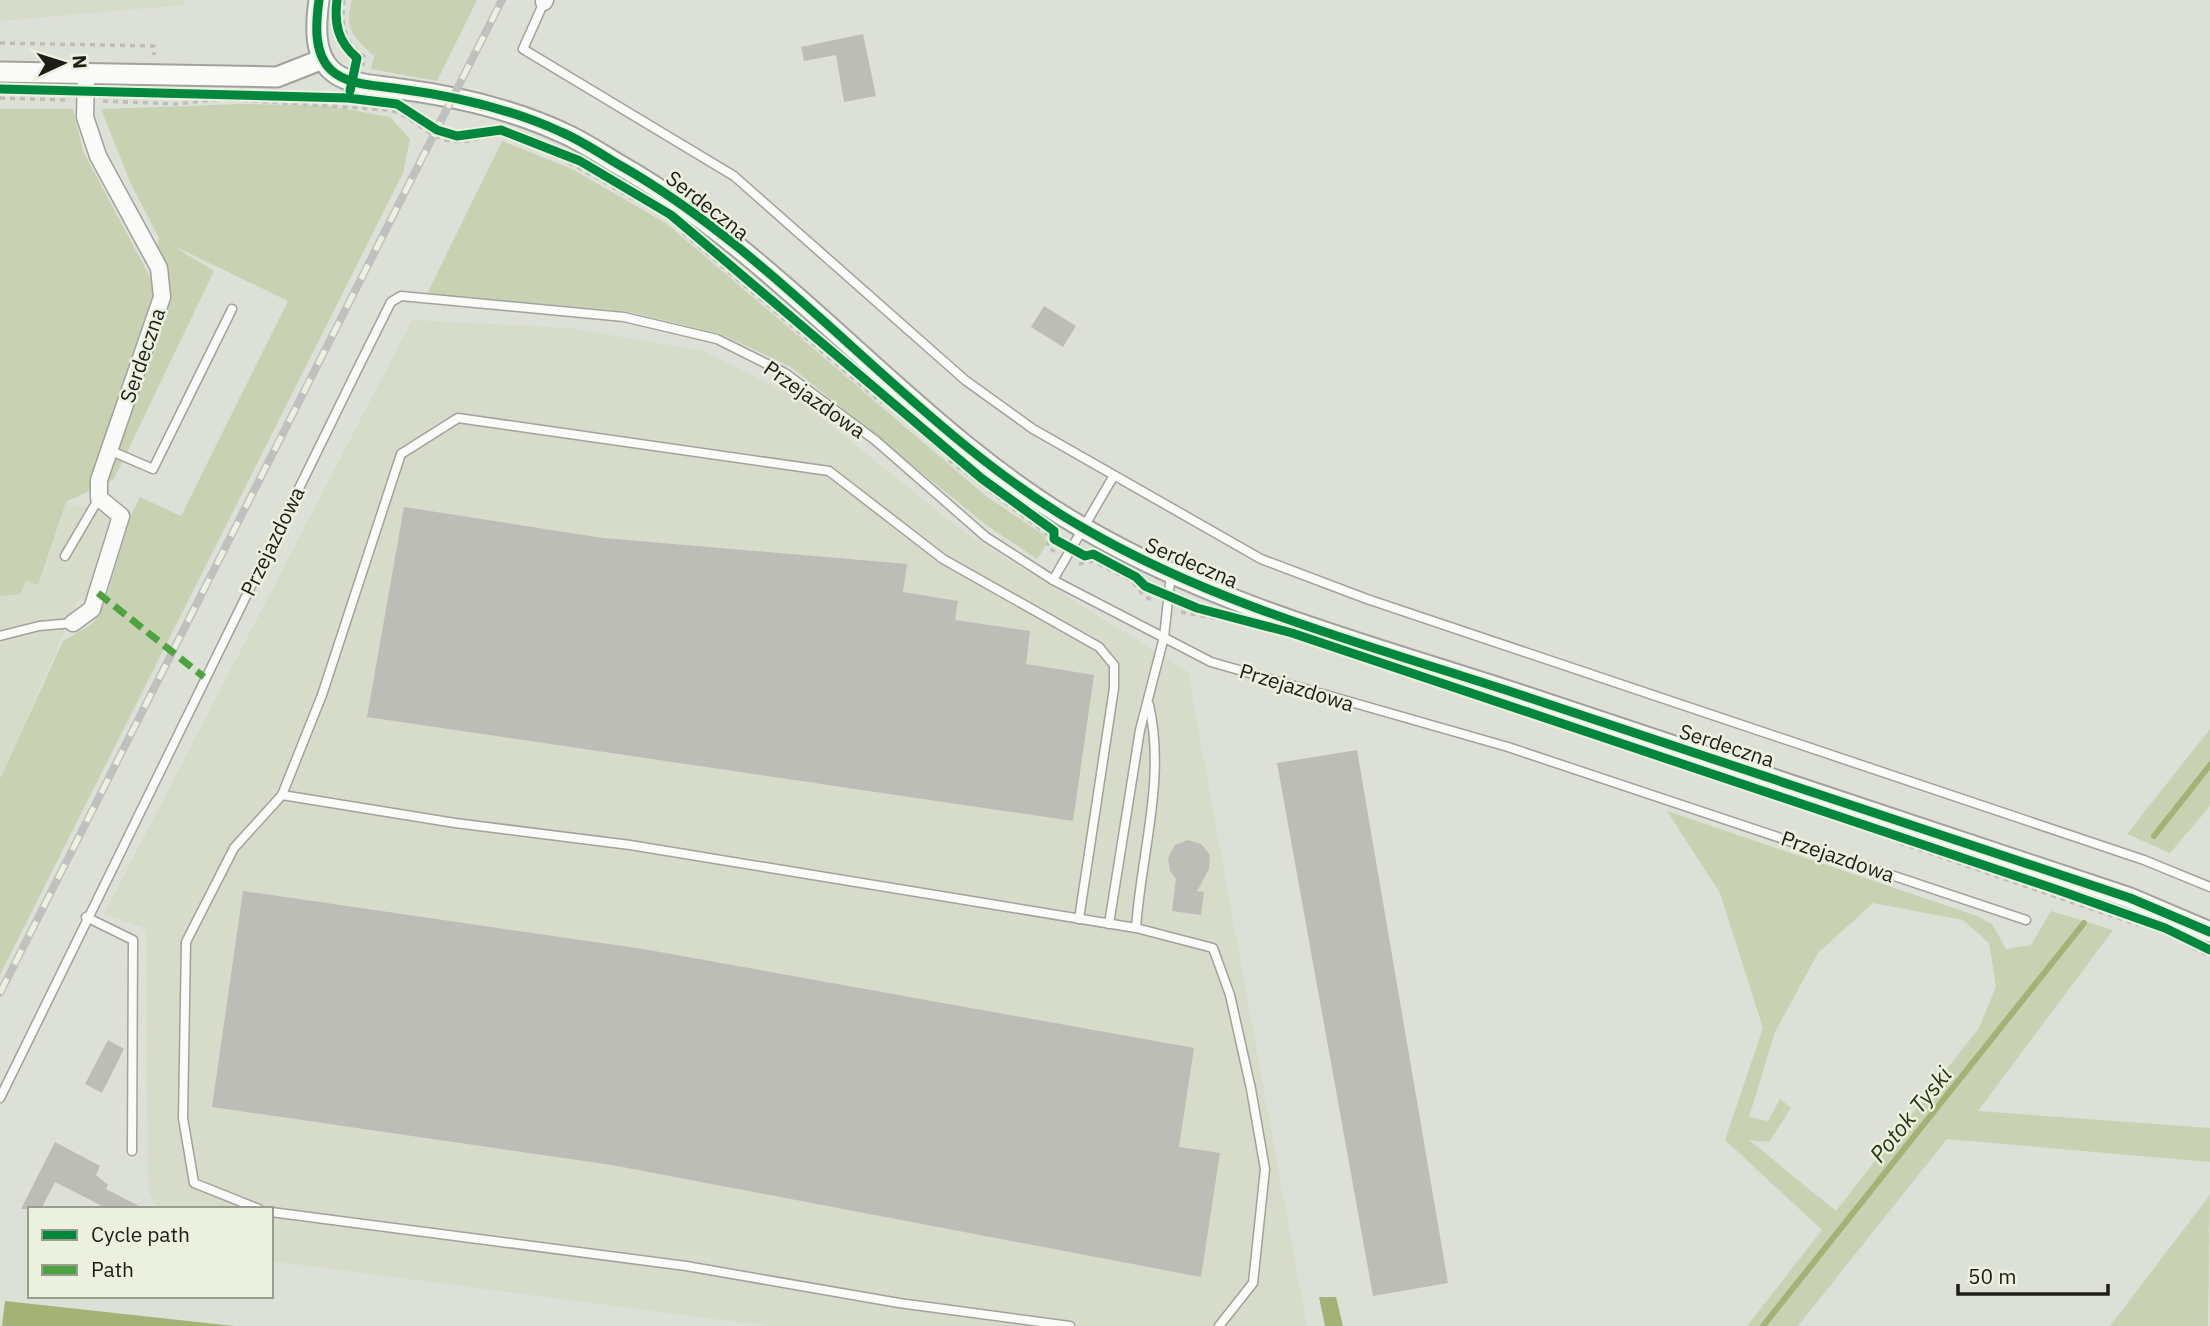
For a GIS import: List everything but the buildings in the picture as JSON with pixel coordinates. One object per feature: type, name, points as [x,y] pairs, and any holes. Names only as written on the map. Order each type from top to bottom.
[{"type":"street","points":[[0,72],[86,83],[277,77],[300,71],[323,60],[317,38],[319,0]]},
{"type":"street","name":"Serdeczna","points":[[323,60],[332,72],[356,82],[453,96],[560,131],[651,182],[720,234],[1014,485],[1082,528],[1171,574],[1233,599],[1364,644],[2130,898],[2210,932]]},
{"type":"street","name":"Serdeczna","points":[[86,83],[85,117],[98,156],[159,268],[162,297],[99,481],[99,498]]},
{"type":"street","points":[[73,623],[92,609],[121,516],[99,498]]},
{"type":"lane","points":[[545,1],[523,49],[734,176],[965,380],[1033,429],[1113,477],[1262,559],[1367,600],[2144,860],[2210,887]]},
{"type":"lane","name":"Przejazdowa","points":[[0,1098],[86,917],[385,313],[391,302],[401,296],[624,317],[718,339],[785,373],[875,440],[986,537],[1053,580],[1211,662],[1508,747],[2026,920]]},
{"type":"lane","points":[[109,450],[153,469],[232,309]]},
{"type":"lane","points":[[254,1207],[194,1183],[183,1118],[186,942],[234,848],[282,795],[322,695],[401,454],[458,418],[829,471],[943,559],[1098,647],[1114,665],[1114,688],[1079,919]]},
{"type":"lane","points":[[1053,580],[1113,477]]},
{"type":"lane","points":[[65,556],[99,498]]},
{"type":"lane","points":[[1109,923],[1140,730],[1149,705],[1164,637],[1171,574]]},
{"type":"lane","points":[[0,636],[39,626],[73,623]]},
{"type":"lane","points":[[1136,928],[1139,881],[1152,825],[1155,731],[1149,705]]},
{"type":"lane","points":[[282,795],[455,823],[631,845],[1109,923],[1213,948],[1230,995],[1251,1088],[1265,1169],[1253,1283],[1219,1326]]},
{"type":"lane","points":[[86,917],[133,940],[132,1151]]},
{"type":"lane","points":[[273,1212],[687,1266],[899,1303],[1070,1326]]},
{"type":"path","points":[[337,0],[338,35],[345,48],[356,58],[356,82]]},
{"type":"path","points":[[344,0],[341,16],[345,34],[351,45],[364,56],[356,82]]},
{"type":"path","points":[[0,89],[86,83],[315,96],[397,104],[436,130],[457,135],[501,130],[580,161],[648,201]]},
{"type":"path","points":[[681,224],[897,407]]},
{"type":"path","points":[[950,452],[1054,531],[1054,539],[1085,556],[1093,554],[1136,577],[1145,586],[1197,608],[1239,617]]},
{"type":"path","points":[[1886,833],[2153,924]]},
{"type":"path","points":[[2187,939],[2210,950]]},
{"type":"shaded area","points":[[0,0],[184,0],[184,5],[0,21]]},
{"type":"shaded area","points":[[352,0],[477,0],[437,81],[371,69],[374,56],[352,32],[350,26]]},
{"type":"shaded area","points":[[241,104],[329,106],[390,117],[410,139],[403,173],[0,975],[0,779],[63,641],[92,624],[105,602],[130,517],[140,497],[181,516],[288,301],[170,244],[214,271],[114,479],[66,502],[38,585],[26,581],[20,594],[0,596],[0,109],[73,109],[83,151],[150,277],[159,238],[130,182],[101,109]]},
{"type":"shaded area","points":[[502,141],[572,169],[667,224],[986,496],[1045,536],[1046,545],[1037,559],[989,527],[791,367],[721,334],[625,311],[427,294]]},
{"type":"shaded area","points":[[412,320],[569,328],[704,351],[797,398],[961,530],[1188,672],[1307,1326],[768,1326],[273,1261],[273,1207],[157,1207],[148,1189],[146,929],[104,914]]},
{"type":"shaded area","points":[[66,502],[114,518],[86,601],[79,599],[0,779],[0,596],[20,594],[25,581],[38,585]]},
{"type":"shaded area","points":[[2210,729],[2210,806],[2170,853],[2127,834]]},
{"type":"shaded area","points":[[1667,811],[1977,916],[1992,924],[2006,949],[2031,945],[2051,911],[2113,930],[1978,1111],[2210,1128],[2210,1162],[1947,1139],[1798,1326],[1747,1326],[1822,1230],[1725,1140],[1763,1028],[1720,893]],"holes":[[[1873,903],[1963,920],[1989,943],[1996,987],[1979,1028],[1836,1211],[1749,1140],[1769,1142],[1791,1108],[1780,1099],[1768,1121],[1749,1117],[1775,1032],[1818,953]]]},
{"type":"shaded area","points":[[2210,1195],[2208,1326],[2110,1326]]},
{"type":"shaded area","points":[[1319,1297],[1336,1297],[1343,1326],[1325,1326]]},
{"type":"shaded area","points":[[5,1301],[234,1326],[2,1326]]},
{"type":"waterway","name":"Potok Tyski","points":[[2154,836],[2210,765]]},
{"type":"waterway","name":"Potok Tyski","points":[[1763,1326],[2084,923]]},
{"type":"railway","points":[[0,993],[502,0]]},
{"type":"marked path","points":[[98,593],[204,677]]},
{"type":"cycle path","points":[[319,0],[317,27],[321,55],[325,63],[338,75],[364,84],[482,104],[542,124],[596,150],[679,203],[738,247],[963,444],[1023,489],[1085,529],[1137,557],[1190,582],[1300,624],[2130,898],[2210,932]]},
{"type":"cycle path","points":[[337,0],[339,32],[345,46],[357,58],[350,91]]},
{"type":"cycle path","points":[[0,89],[348,98],[397,104],[437,130],[457,136],[501,130],[580,161],[671,215],[981,478],[1054,531],[1054,539],[1085,556],[1093,554],[1136,577],[1145,586],[1197,608],[1292,633],[2058,890],[2165,928],[2210,950]]}]
